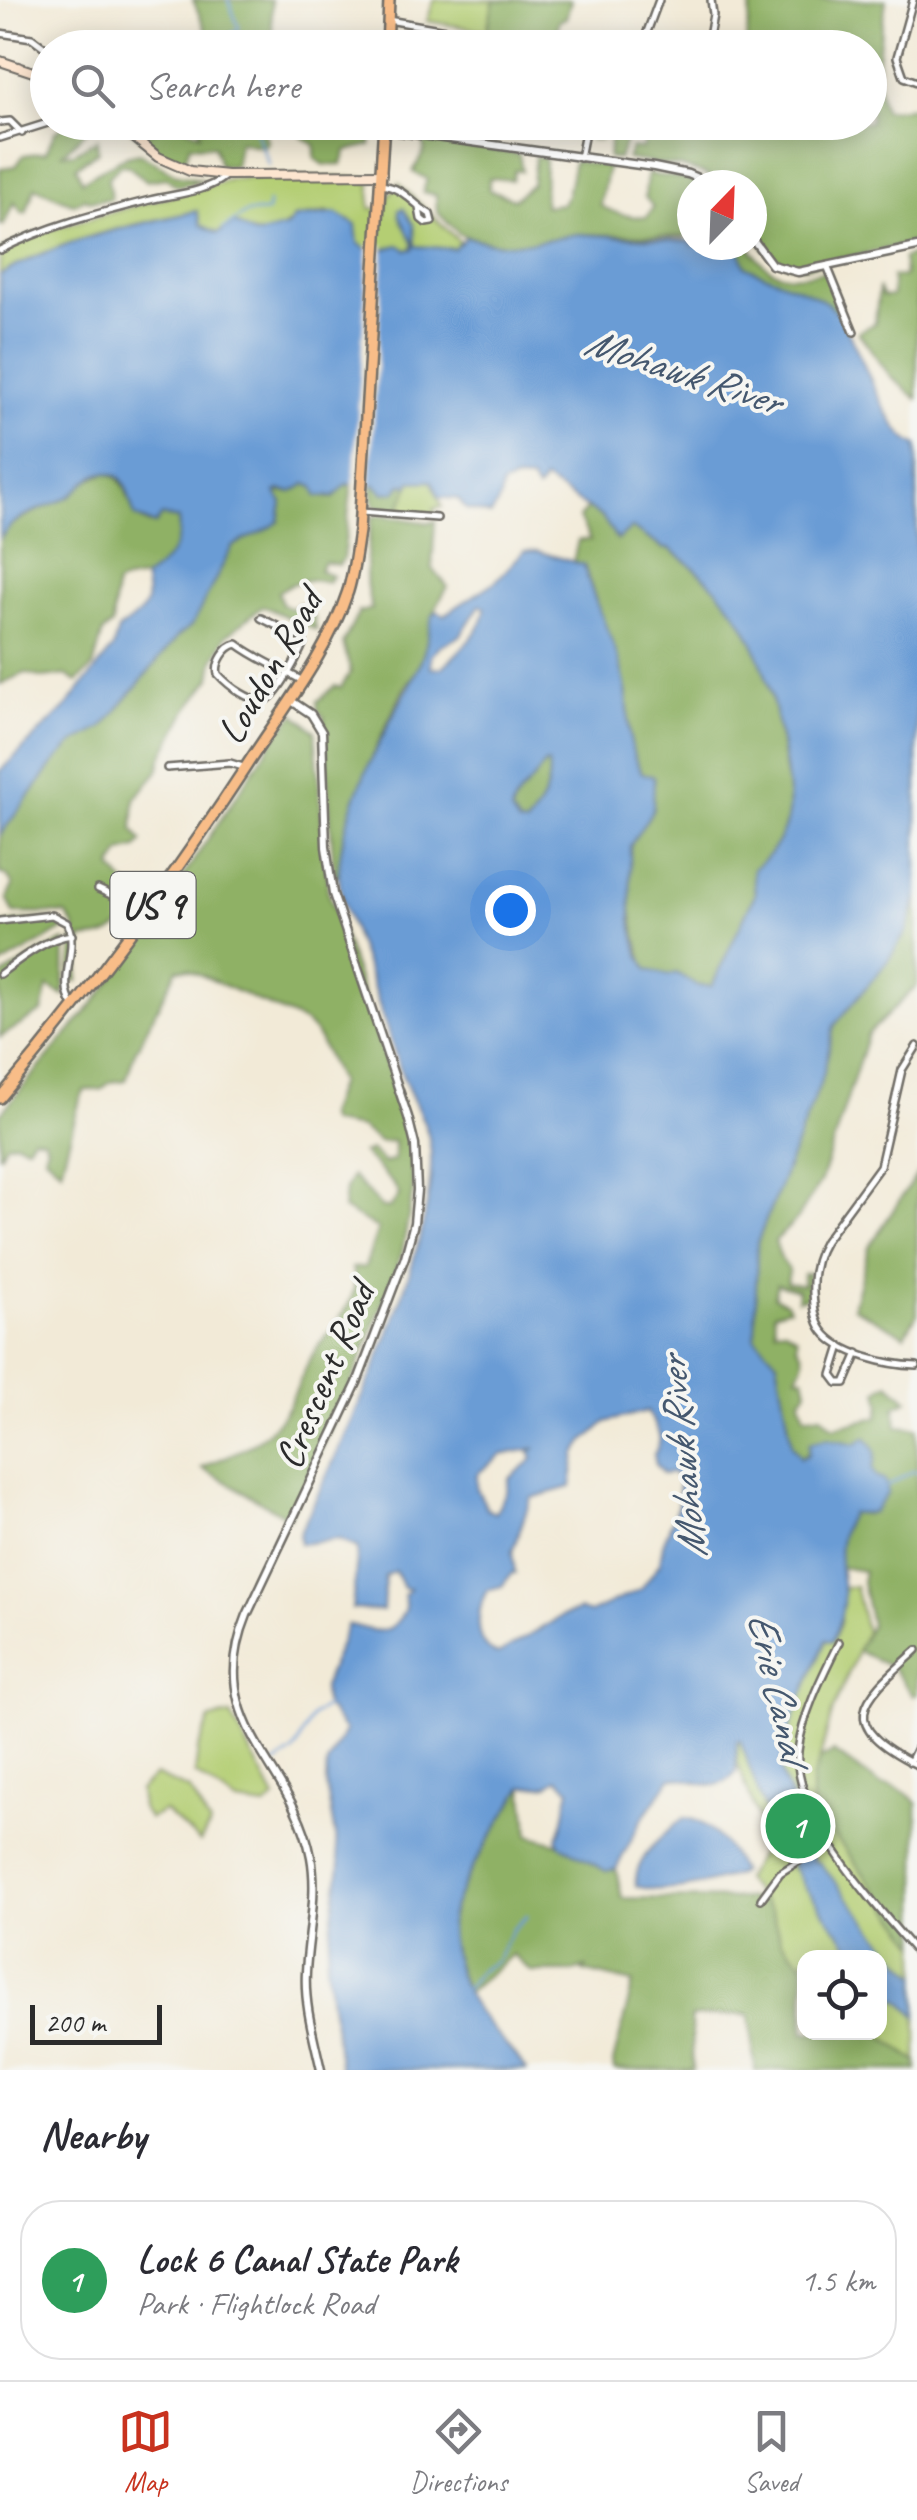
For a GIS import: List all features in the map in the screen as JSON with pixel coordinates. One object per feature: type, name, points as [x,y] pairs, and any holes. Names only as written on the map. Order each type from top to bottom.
[{"type":"main road","points":[[388,30],[389,0]]},
{"type":"main road","points":[[0,61],[30,71]]},
{"type":"main road","points":[[137,140],[158,157],[190,170],[227,175],[381,179]]},
{"type":"main road","name":"US 9","points":[[381,179],[383,140]]},
{"type":"main road","name":"Loudon Road","points":[[0,1098],[148,912],[330,634],[348,590],[361,512],[381,179]]},
{"type":"street","points":[[649,30],[659,0]]},
{"type":"street","points":[[710,30],[711,0]]},
{"type":"street","points":[[913,0],[898,65],[904,77],[917,82]]},
{"type":"street","points":[[388,20],[446,30]]},
{"type":"street","points":[[0,33],[30,39]]},
{"type":"street","points":[[0,122],[10,120],[22,133]]},
{"type":"street","points":[[0,138],[30,130]]},
{"type":"street","points":[[470,140],[677,172]]},
{"type":"street","points":[[580,158],[584,140]]},
{"type":"street","points":[[0,250],[78,220],[203,188],[227,175]]},
{"type":"street","points":[[381,179],[408,194],[419,208]]},
{"type":"street","points":[[767,260],[780,270],[798,272],[917,247]]},
{"type":"street","points":[[828,268],[854,332]]},
{"type":"street","points":[[361,512],[438,518]]},
{"type":"street","points":[[260,618],[304,640],[287,673],[272,696],[260,700],[221,679],[216,670],[229,646],[237,644],[287,673],[301,680]]},
{"type":"street","name":"Crescent Road","points":[[288,700],[311,714],[322,732],[326,847],[333,894],[408,1117],[417,1164],[414,1223],[406,1257],[332,1441],[247,1615],[235,1662],[237,1694],[248,1730],[302,1824],[311,1855],[314,1886],[306,1979],[321,2070]]},
{"type":"street","points":[[167,768],[230,763],[244,768]]},
{"type":"street","points":[[98,889],[148,912]]},
{"type":"street","points":[[0,921],[52,916],[64,920],[72,935],[66,992],[75,1007]]},
{"type":"street","points":[[0,974],[47,943],[72,935]]},
{"type":"street","points":[[917,1046],[902,1070],[880,1166],[838,1221],[815,1262],[812,1283],[818,1321],[830,1338],[858,1353],[902,1366],[917,1366]]},
{"type":"street","points":[[841,1346],[832,1376],[838,1383],[845,1383],[858,1353]]},
{"type":"street","points":[[839,1642],[810,1710],[798,1752],[799,1776],[808,1808],[828,1842],[917,1953]]},
{"type":"street","points":[[917,1650],[877,1686],[866,1702],[864,1720],[868,1732],[881,1747],[914,1764],[917,1748]]},
{"type":"street","points":[[762,1899],[773,1880],[828,1842]]},
{"type":"green space","points":[[193,0],[271,0],[272,30],[206,30]]},
{"type":"green space","points":[[434,0],[494,0],[487,30],[427,21]]},
{"type":"green space","points":[[494,0],[571,0],[557,30],[487,30]]},
{"type":"green space","points":[[752,0],[886,0],[882,30],[748,30]]},
{"type":"green space","points":[[917,107],[917,242],[806,267],[786,264],[767,251],[767,170],[692,170],[627,159],[631,148],[642,149],[644,140],[887,140],[887,110]]},
{"type":"green space","points":[[51,140],[77,140],[63,153],[74,153],[97,140],[98,151],[76,167],[82,181],[126,156],[139,153],[177,175],[204,180],[177,186],[166,178],[147,181],[128,166],[120,165],[108,178],[111,199],[85,198],[74,204],[35,187],[26,213],[14,202],[4,225],[0,225],[0,168],[16,166],[24,155],[46,152]]},
{"type":"green space","points":[[143,140],[268,142],[263,147],[239,142],[235,166],[220,166],[214,146],[190,145],[184,163],[160,153]]},
{"type":"green space","points":[[307,140],[371,140],[371,145],[346,151],[342,164],[325,165],[315,159],[315,145]]},
{"type":"green space","points":[[424,140],[519,154],[522,171],[515,169],[512,180],[489,178],[489,190],[514,199],[532,184],[535,156],[545,158],[544,206],[561,204],[567,195],[574,161],[608,166],[600,205],[629,216],[647,217],[653,207],[645,197],[647,174],[677,178],[677,237],[577,234],[496,244],[459,234],[437,212],[436,195],[423,192],[427,179],[413,172],[424,151]]},
{"type":"green space","points":[[610,140],[626,140],[619,159],[608,158]]},
{"type":"green space","points":[[365,178],[371,184],[370,208],[386,209],[389,195],[399,184],[459,241],[455,249],[365,249],[358,244],[351,221],[328,212],[294,218],[272,233],[255,233],[229,225],[218,233],[200,225],[197,211],[70,243],[0,275],[0,250],[30,235],[232,179]]},
{"type":"green space","points":[[917,253],[917,399],[890,376],[858,332],[875,323],[879,289],[883,297],[892,296],[892,277],[905,276],[903,258]]},
{"type":"green space","points":[[743,260],[760,260],[782,274],[827,271],[839,306],[837,312],[830,305],[745,266]]},
{"type":"green space","points":[[107,473],[122,484],[137,516],[144,522],[155,525],[162,516],[178,519],[178,536],[172,552],[148,576],[116,585],[112,625],[103,632],[93,667],[77,682],[66,675],[43,678],[25,673],[0,684],[0,538],[26,516],[71,496],[84,481]]},
{"type":"green space","points":[[432,481],[442,507],[434,508],[435,516],[398,511],[410,482]]},
{"type":"green space","points":[[306,484],[323,497],[334,498],[343,486],[352,484],[343,559],[339,565],[324,562],[319,570],[332,576],[328,582],[302,581],[278,592],[282,604],[291,609],[300,604],[314,617],[316,630],[263,606],[226,636],[214,660],[211,678],[187,710],[158,771],[135,799],[133,829],[142,842],[137,848],[121,852],[112,868],[125,883],[140,891],[136,902],[120,927],[104,936],[82,938],[78,981],[70,979],[75,927],[66,914],[14,913],[7,898],[13,885],[6,875],[0,874],[0,835],[54,763],[72,744],[103,727],[178,636],[192,625],[232,547],[279,521],[282,503],[276,492],[292,492]]},
{"type":"green space","points":[[371,484],[395,492],[402,484],[410,486],[398,511],[374,506]]},
{"type":"green space","points":[[587,508],[603,518],[617,540],[632,528],[668,548],[709,581],[743,623],[768,682],[787,786],[787,820],[774,848],[753,869],[755,894],[712,986],[698,986],[676,973],[670,976],[647,970],[638,944],[628,887],[629,854],[653,809],[642,773],[631,756],[627,693],[584,565],[573,562],[578,540],[590,540],[579,518]]},
{"type":"green space","points":[[372,517],[435,521],[432,568],[448,587],[436,608],[419,666],[395,707],[364,777],[334,878],[324,717],[317,702],[335,686],[341,688],[351,671],[343,643],[359,612],[372,609],[366,576],[367,553]]},
{"type":"green space","points":[[295,714],[315,731],[328,891],[400,1103],[411,1145],[413,1191],[402,1253],[351,1385],[289,1518],[202,1468],[250,1445],[281,1418],[314,1352],[341,1317],[353,1292],[352,1268],[365,1267],[378,1229],[343,1209],[345,1189],[352,1176],[382,1208],[390,1208],[399,1195],[363,1153],[371,1150],[384,1163],[394,1160],[394,1141],[379,1142],[361,1128],[330,1123],[327,1116],[339,1082],[317,1035],[306,1023],[188,969],[177,969],[134,1054],[126,1080],[110,1082],[101,1090],[85,1090],[81,1096],[61,1170],[44,1155],[44,1139],[33,1137],[27,1146],[6,1144],[0,1156],[0,1114],[99,997],[278,733]]},
{"type":"green space","points":[[549,763],[549,780],[541,803],[527,825],[519,824],[511,812],[513,805],[544,764]]},
{"type":"green space","points":[[917,897],[917,986],[868,1034],[821,1181],[797,1219],[775,1241],[789,1270],[787,1283],[803,1285],[803,1274],[809,1273],[807,1298],[797,1300],[798,1290],[777,1284],[774,1297],[786,1302],[789,1308],[774,1313],[775,1329],[784,1328],[797,1337],[803,1357],[797,1376],[804,1377],[807,1390],[800,1400],[805,1416],[822,1415],[834,1427],[878,1417],[878,1390],[889,1383],[908,1400],[895,1407],[897,1426],[917,1428],[917,1694],[913,1696],[892,1667],[857,1651],[871,1625],[862,1582],[864,1571],[839,1567],[845,1525],[851,1512],[866,1514],[876,1477],[856,1444],[826,1438],[801,1458],[792,1445],[777,1361],[754,1337],[757,1243],[823,1076],[834,1026],[907,931]]},
{"type":"green space","points":[[52,920],[66,928],[0,966],[0,924]]},
{"type":"green space","points":[[65,941],[64,996],[48,987],[42,1012],[0,1037],[0,978]]},
{"type":"green space","points":[[917,1174],[917,1314],[905,1335],[853,1307],[869,1247]]},
{"type":"green space","points":[[855,1586],[866,1632],[833,1710],[812,1787],[917,1917],[917,2062],[887,2040],[887,1950],[797,1950],[797,1958],[781,1941],[771,1911],[744,1879],[767,1842],[737,1762],[737,1741],[826,1640],[832,1642],[840,1624],[843,1589]]},
{"type":"green space","points":[[231,1715],[275,1799],[266,1807],[237,1803],[195,1774],[198,1749],[210,1719]]},
{"type":"green space","points":[[834,1752],[881,1785],[901,1790],[917,1803],[917,1944],[812,1806],[812,1779],[820,1759]]},
{"type":"green space","points":[[155,1775],[189,1790],[210,1825],[200,1842],[164,1811],[149,1819],[141,1808],[139,1791]]},
{"type":"green space","points":[[523,1787],[529,1835],[559,1844],[606,1871],[616,1869],[622,1898],[761,1899],[771,1911],[781,1941],[797,1958],[797,2040],[887,2040],[917,2062],[917,2070],[755,2070],[750,2014],[691,2017],[693,2070],[614,2070],[633,1983],[583,1971],[586,1967],[571,1972],[532,1972],[512,1955],[466,1993],[452,1945],[451,1917],[494,1832]]},
{"type":"water","points":[[403,208],[414,225],[415,246],[454,249],[466,237],[496,244],[577,234],[677,240],[677,260],[743,260],[745,266],[807,292],[837,312],[894,424],[917,445],[917,896],[907,931],[834,1026],[823,1076],[757,1243],[755,1337],[777,1361],[792,1445],[801,1458],[808,1455],[810,1442],[826,1438],[856,1444],[865,1437],[875,1452],[872,1469],[876,1477],[885,1481],[888,1493],[873,1513],[851,1513],[842,1531],[841,1616],[832,1642],[826,1640],[797,1709],[781,1763],[785,1784],[803,1820],[807,1849],[891,1950],[917,1975],[917,2016],[887,1993],[887,1950],[853,1950],[805,1887],[760,1798],[740,1740],[736,1773],[727,1781],[712,1785],[671,1778],[641,1821],[616,1869],[606,1871],[559,1844],[557,1838],[570,1789],[558,1779],[548,1785],[523,1787],[505,1814],[456,1902],[450,1933],[458,1973],[471,2001],[526,2070],[340,2070],[326,1964],[340,1865],[326,1785],[327,1764],[345,1731],[324,1703],[323,1687],[347,1625],[374,1631],[393,1626],[403,1613],[404,1595],[410,1589],[403,1588],[395,1571],[385,1576],[383,1611],[352,1609],[358,1548],[339,1539],[300,1544],[299,1534],[389,1332],[425,1216],[431,1166],[426,1128],[399,1066],[341,893],[342,846],[357,793],[421,662],[432,617],[437,611],[444,615],[495,582],[524,551],[537,551],[584,565],[624,680],[634,755],[642,773],[654,776],[653,809],[630,846],[631,920],[639,954],[648,970],[676,973],[698,986],[712,986],[755,894],[753,869],[778,842],[789,807],[773,703],[753,643],[717,589],[669,548],[632,528],[617,540],[603,518],[544,480],[537,490],[531,481],[516,480],[502,485],[491,515],[466,509],[458,499],[439,497],[432,481],[402,484],[395,492],[384,493],[376,485],[347,484],[334,497],[317,496],[314,487],[306,484],[292,492],[276,493],[282,503],[279,521],[232,547],[192,625],[178,636],[103,727],[72,744],[54,763],[0,835],[0,771],[67,706],[113,648],[118,630],[143,610],[147,598],[144,578],[171,554],[179,529],[178,519],[162,516],[155,525],[136,517],[121,478],[102,473],[68,497],[23,517],[0,538],[0,275],[71,243],[197,211],[201,225],[218,233],[235,223],[255,235],[287,227],[294,218],[336,213],[356,225],[358,243],[363,247],[379,250],[399,245],[413,249],[399,215]],"holes":[[[480,605],[485,607],[484,615],[470,640],[442,668],[431,668],[431,655],[460,636]],[[548,763],[544,796],[526,825],[519,824],[511,812],[513,805]],[[647,1411],[659,1438],[654,1454],[656,1465],[663,1474],[673,1473],[679,1479],[678,1505],[660,1563],[641,1589],[590,1613],[580,1610],[562,1616],[498,1654],[490,1650],[479,1626],[483,1598],[487,1590],[502,1586],[515,1573],[512,1552],[531,1498],[571,1487],[576,1454],[606,1422]],[[536,1448],[530,1452],[533,1459],[509,1479],[495,1513],[488,1510],[477,1489],[477,1474],[501,1455]]]},
{"type":"water","points":[[684,1818],[710,1830],[741,1871],[687,1887],[662,1890],[636,1886],[639,1866],[645,1857]]},
{"type":"pier","points":[[368,244],[384,245],[370,489],[353,489]]},
{"type":"waterway","points":[[228,0],[237,30]]},
{"type":"waterway","points":[[259,140],[269,165]]},
{"type":"waterway","points":[[223,229],[246,213],[267,212],[268,203]]},
{"type":"waterway","points":[[884,1488],[917,1472]]},
{"type":"waterway","points":[[275,1764],[294,1752],[312,1716],[329,1705]]},
{"type":"waterway","points":[[465,1989],[480,1970],[496,1961],[512,1930],[527,1916]]},
{"type":"place","name":"Lock 6 Canal State Park","points":[[798,1826]]},
{"type":"water label","name":"Mohawk River","points":[[683,370]]},
{"type":"water label","name":"Mohawk River","points":[[681,1458]]},
{"type":"water label","name":"Erie Canal","points":[[779,1686]]}]
